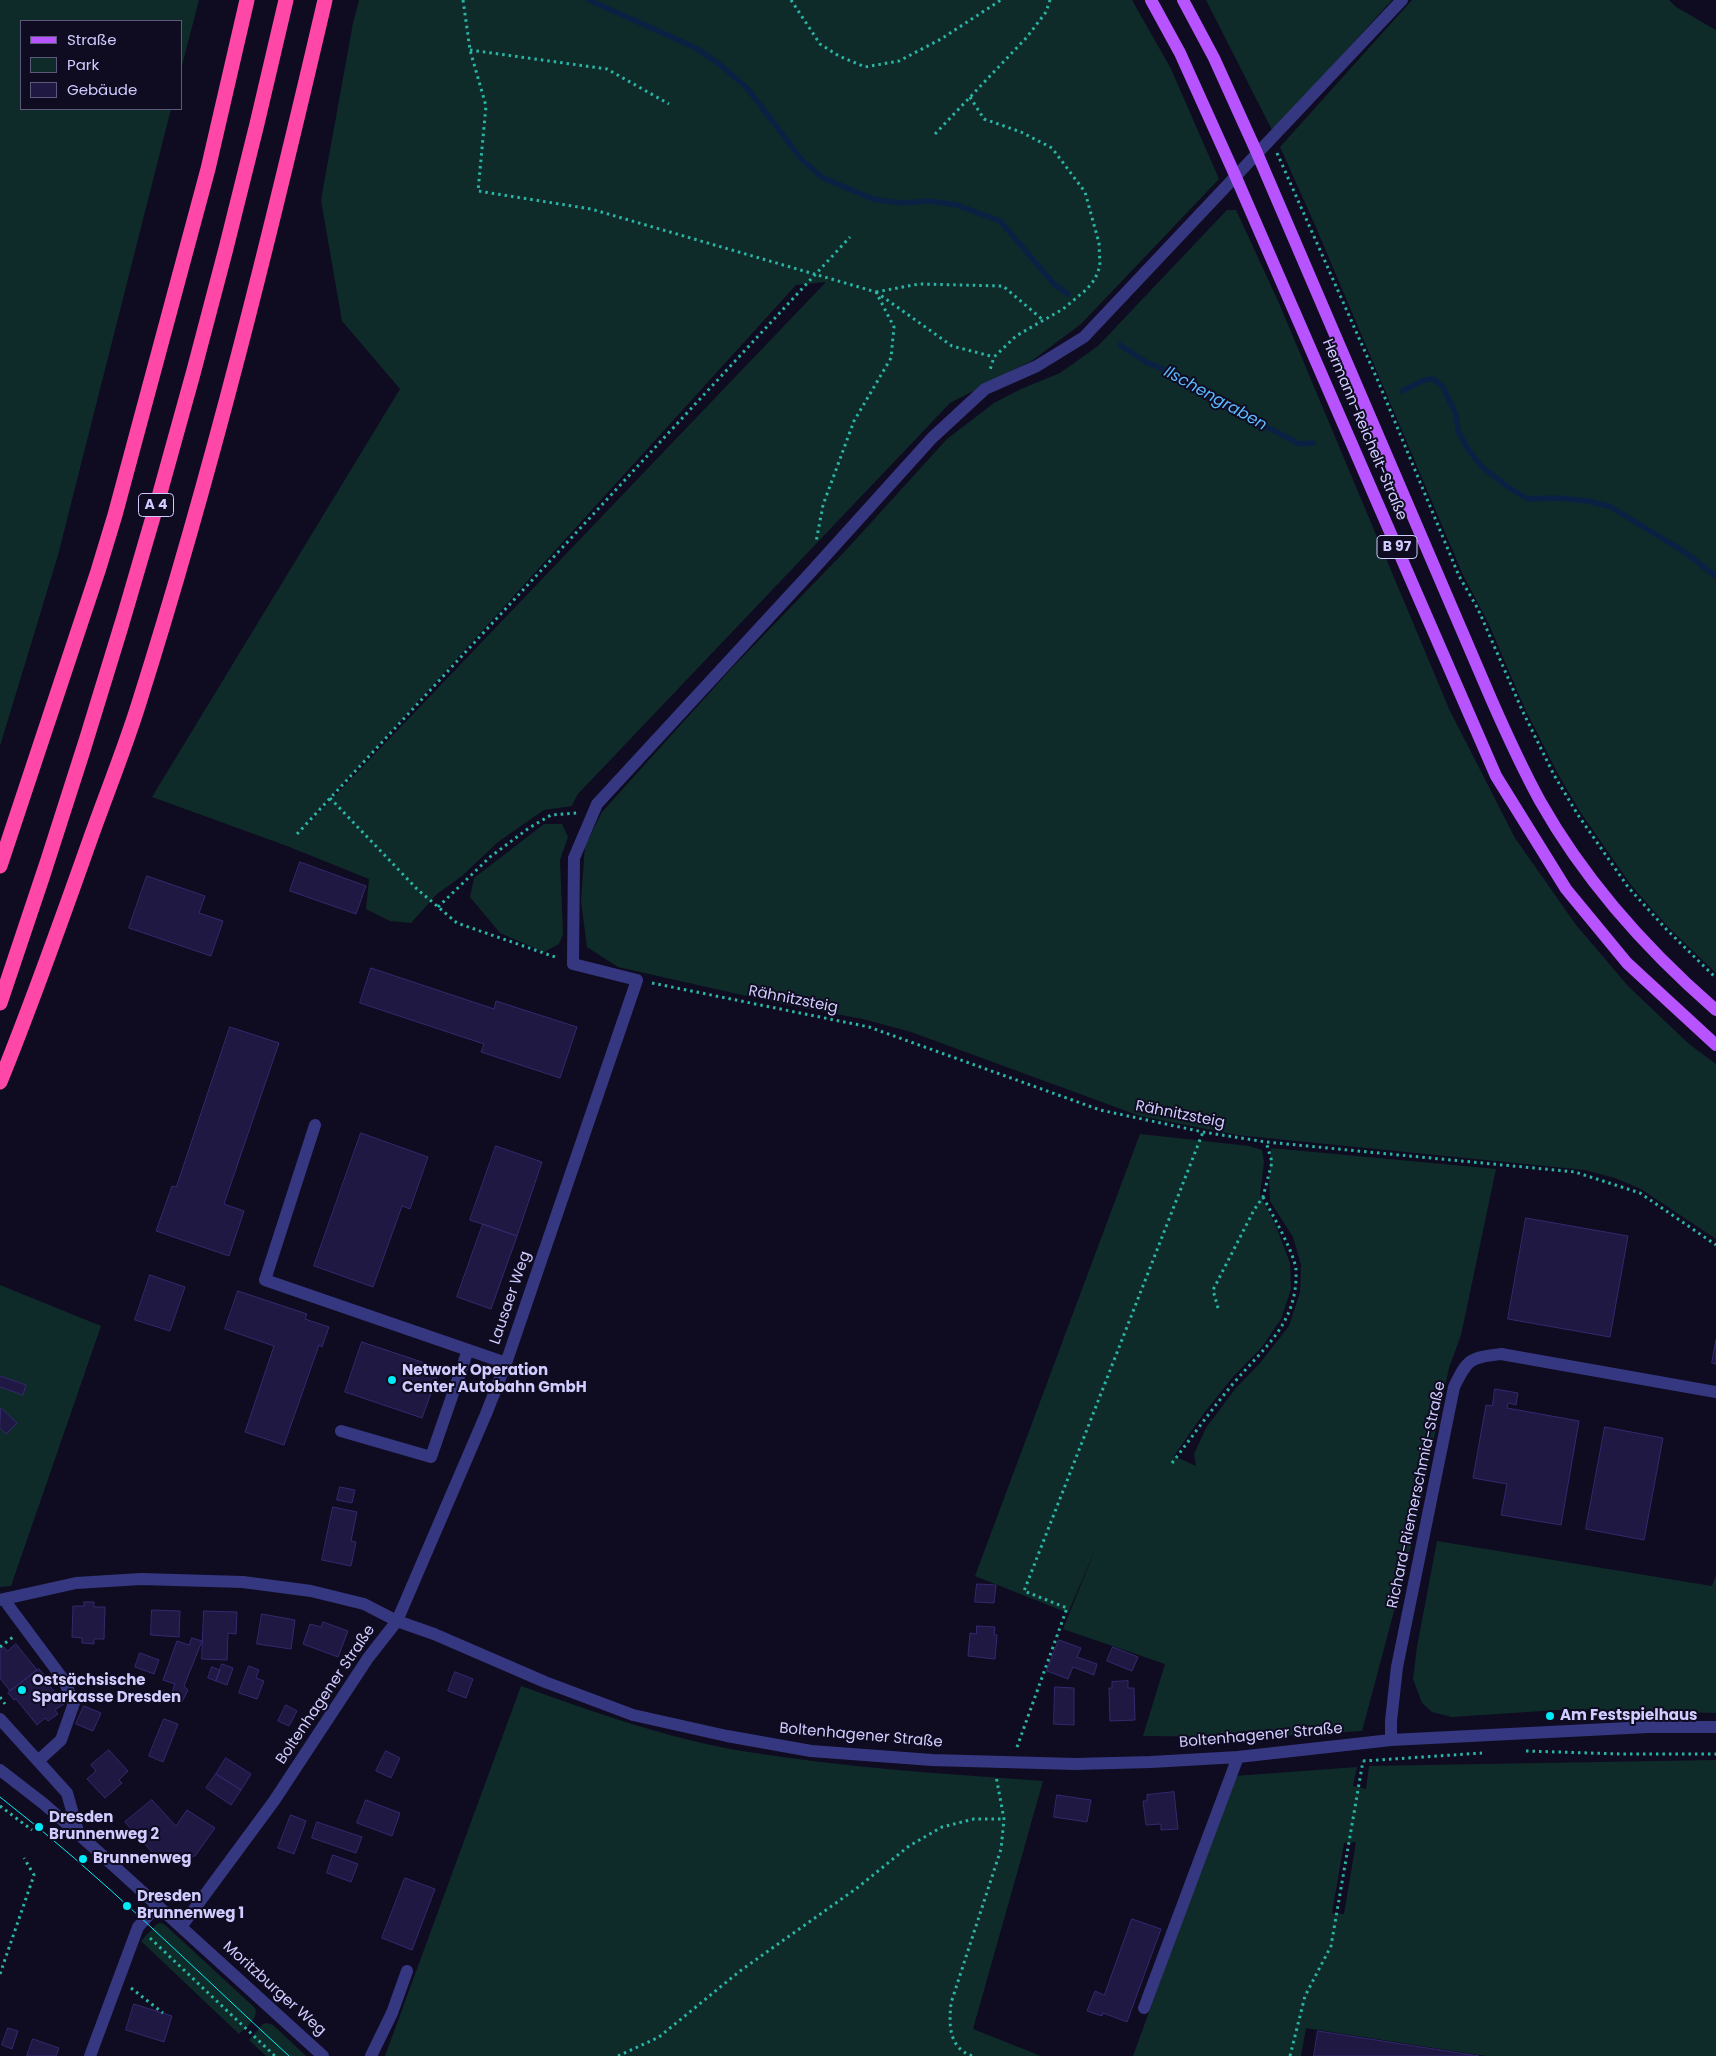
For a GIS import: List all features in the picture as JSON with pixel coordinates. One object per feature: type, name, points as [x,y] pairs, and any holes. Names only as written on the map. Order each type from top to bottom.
[{"type":"highway","name":"A 4","points":[[0,866],[115,515],[208,169],[247,0]]},
{"type":"highway","name":"A 4","points":[[0,1003],[43,878],[80,761],[181,421],[215,294],[286,0]]},
{"type":"highway","points":[[0,1082],[35,996],[146,678],[190,532],[284,175],[325,0]]},
{"type":"main road","name":"Hermann-Reichelt-Straße","points":[[1151,0],[1180,53],[1235,175],[1496,776],[1572,896],[1627,963],[1716,1045]]},
{"type":"main road","name":"Hermann-Reichelt-Straße","points":[[1183,0],[1214,58],[1257,154],[1521,765],[1562,836],[1617,911],[1682,980],[1716,1010]]},
{"type":"street","points":[[638,980],[573,964],[574,858],[597,804],[932,438],[985,389],[1037,366],[1084,338],[1235,175],[1271,140],[1402,0]]},
{"type":"street","name":"Lausaer Weg","points":[[397,1621],[506,1363],[638,980]]},
{"type":"street","points":[[315,1125],[265,1280],[506,1363]]},
{"type":"street","points":[[341,1431],[431,1457],[468,1350]]},
{"type":"street","name":"Richard-Riemerschmid-Straße","points":[[1391,1740],[1391,1721],[1397,1667],[1454,1387],[1462,1369],[1475,1357],[1501,1354],[1716,1392]]},
{"type":"street","points":[[38,1761],[61,1740],[74,1703],[63,1679],[3,1599],[76,1583],[141,1579],[244,1582],[320,1593],[364,1604],[397,1621]]},
{"type":"street","name":"Boltenhagener Straße","points":[[181,1927],[274,1801],[368,1658],[397,1621],[434,1634],[545,1682],[633,1715],[727,1736],[810,1751],[932,1760],[1075,1764],[1238,1757],[1391,1740],[1648,1727],[1716,1728]]},
{"type":"street","points":[[0,1719],[67,1793],[79,1835]]},
{"type":"street","points":[[1144,2008],[1238,1757]]},
{"type":"street","name":"Moritzburger Weg","points":[[0,1770],[44,1804],[323,2056]]},
{"type":"street","points":[[90,2056],[138,1927],[158,1906]]},
{"type":"street","points":[[371,2056],[392,2014],[407,1971]]},
{"type":"path","points":[[463,0],[470,50],[486,106],[478,191],[591,209],[876,292],[952,346],[994,357],[1016,336],[1063,309],[1087,289],[1095,279],[1100,266],[1099,243],[1085,192],[1052,148],[1021,132],[984,119],[970,97]]},
{"type":"path","points":[[791,0],[820,44],[839,56],[865,67],[899,60],[941,39],[1001,0]]},
{"type":"path","points":[[934,134],[1027,37],[1046,12],[1050,0]]},
{"type":"path","points":[[470,50],[607,69],[669,104]]},
{"type":"path","points":[[1271,140],[1374,372],[1459,576],[1478,609],[1522,710],[1554,776],[1578,815],[1628,887],[1667,930],[1716,978]]},
{"type":"path","points":[[297,834],[850,237]]},
{"type":"path","points":[[876,292],[919,284],[1003,286],[1043,320]]},
{"type":"path","points":[[816,543],[822,505],[854,421],[891,358],[894,327],[876,292]]},
{"type":"path","points":[[330,798],[417,889],[457,923],[573,964]]},
{"type":"path","points":[[438,906],[490,857],[550,815],[581,812],[592,816]]},
{"type":"path","name":"Rähnitzsteig","points":[[638,980],[870,1027],[1100,1110],[1203,1132],[1266,1142],[1576,1172],[1640,1193],[1716,1245]]},
{"type":"path","points":[[1016,1750],[1068,1608],[1024,1591],[1203,1132]]},
{"type":"path","points":[[1218,1308],[1213,1290],[1254,1210],[1263,1197],[1272,1162],[1266,1142]]},
{"type":"path","points":[[1172,1463],[1232,1385],[1276,1336],[1293,1305],[1296,1268],[1278,1223],[1263,1197]]},
{"type":"path","points":[[0,1647],[7,1642]]},
{"type":"path","points":[[1519,1751],[1716,1754]]},
{"type":"path","points":[[1290,2056],[1305,1996],[1331,1946],[1362,1761]]},
{"type":"path","points":[[972,2056],[965,2053],[952,2039],[949,2025],[951,2003],[1001,1848],[1004,1819],[996,1776]]},
{"type":"path","points":[[0,1806],[32,1830]]},
{"type":"path","points":[[618,2056],[659,2037],[740,1971],[857,1888],[909,1846],[942,1827],[974,1819],[1004,1819]]},
{"type":"path","points":[[0,1974],[34,1875],[24,1858]]},
{"type":"path","points":[[138,1927],[275,2056]]},
{"type":"path","points":[[119,1978],[163,2013]]},
{"type":"green space","points":[[0,0],[199,0],[182,65],[182,20],[20,20],[20,110],[171,110],[58,555],[0,746]]},
{"type":"green space","points":[[359,0],[1132,0],[1171,69],[1219,179],[1081,324],[1033,360],[950,403],[577,795],[572,806],[544,810],[498,842],[462,876],[437,894],[411,923],[390,921],[366,909],[369,879],[287,846],[152,797],[400,389],[342,321],[321,200],[353,23]],"holes":[[[826,282],[306,826],[796,285]]]},
{"type":"green space","points":[[1206,0],[1392,0],[1277,127],[1272,130]]},
{"type":"green space","points":[[1412,0],[1669,0],[1676,7],[1716,30],[1716,973],[1669,928],[1631,885],[1581,813],[1558,774],[1525,709],[1488,622],[1463,575],[1315,225],[1280,147]]},
{"type":"green space","points":[[1227,210],[1236,210],[1278,301],[1450,711],[1515,838],[1576,925],[1628,986],[1689,1044],[1716,1064],[1716,1239],[1641,1189],[1615,1178],[1585,1170],[1237,1135],[1140,1116],[911,1032],[863,1019],[782,1004],[618,967],[587,947],[581,901],[585,846],[602,812],[731,669],[848,548],[947,439],[994,403],[1021,389],[1060,373],[1098,346]]},
{"type":"green space","points":[[544,824],[562,824],[568,837],[560,860],[563,934],[559,944],[544,952],[500,933],[470,897],[474,878]]},
{"type":"green space","points":[[1140,1134],[1249,1146],[1262,1150],[1264,1162],[1260,1195],[1276,1226],[1290,1263],[1291,1289],[1281,1319],[1262,1347],[1232,1378],[1204,1413],[1174,1456],[1196,1466],[1194,1454],[1206,1428],[1235,1389],[1260,1363],[1289,1326],[1300,1292],[1301,1265],[1293,1237],[1270,1201],[1271,1148],[1496,1169],[1461,1335],[1449,1368],[1409,1555],[1362,1731],[1263,1737],[1143,1736],[1165,1664],[1063,1629],[1097,1545],[1068,1613],[975,1576]]},
{"type":"green space","points":[[0,1285],[101,1326],[11,1586],[0,1587]]},
{"type":"green space","points":[[1437,1541],[1712,1586],[1716,1575],[1716,1713],[1572,1709],[1452,1717],[1432,1712],[1422,1703],[1413,1679],[1417,1647]]},
{"type":"green space","points":[[521,1686],[603,1715],[658,1732],[714,1746],[779,1757],[854,1766],[1043,1781],[973,2029],[1041,2056],[385,2056]]},
{"type":"green space","points":[[1716,1760],[1716,2056],[1486,2056],[1306,2028],[1301,2056],[1133,2056],[1235,1776],[1357,1767],[1353,1786],[1366,1789],[1369,1766]],"holes":[[[1356,1842],[1344,1914],[1332,1913],[1344,1843]]]},
{"type":"green space","points":[[161,1923],[255,2008],[254,2019],[239,2034],[141,1941],[157,1924]]},
{"type":"green space","points":[[263,2024],[273,2025],[306,2056],[266,2056],[249,2040]]},
{"type":"building","points":[[300,862],[366,886],[356,914],[290,891]]},
{"type":"building","points":[[147,876],[205,896],[199,913],[223,921],[211,956],[129,928]]},
{"type":"building","points":[[371,968],[494,1009],[496,1001],[577,1027],[560,1078],[481,1052],[484,1044],[360,1003]]},
{"type":"building","points":[[230,1027],[279,1043],[224,1204],[244,1211],[229,1256],[156,1231],[172,1186],[176,1187]]},
{"type":"building","points":[[361,1133],[428,1157],[410,1209],[402,1206],[373,1287],[314,1266]]},
{"type":"building","points":[[496,1146],[542,1162],[517,1236],[470,1220]]},
{"type":"building","points":[[1526,1218],[1628,1236],[1610,1337],[1508,1319]]},
{"type":"building","points":[[483,1224],[517,1236],[491,1309],[457,1297]]},
{"type":"building","points":[[150,1275],[185,1287],[170,1331],[135,1320]]},
{"type":"building","points":[[238,1291],[307,1314],[305,1319],[329,1327],[322,1347],[319,1345],[284,1445],[245,1432],[274,1346],[225,1329]]},
{"type":"building","points":[[1716,1340],[1716,1364],[1712,1363]]},
{"type":"building","name":"Network Operation Center Autobahn GmbH","points":[[362,1342],[440,1368],[422,1418],[345,1392]]},
{"type":"building","points":[[0,1376],[26,1385],[23,1395],[0,1387]]},
{"type":"building","points":[[1495,1389],[1518,1393],[1516,1405],[1508,1403],[1507,1408],[1579,1421],[1561,1525],[1501,1515],[1507,1484],[1473,1478],[1486,1405],[1492,1406]]},
{"type":"building","points":[[1,1408],[17,1423],[6,1434],[0,1428]]},
{"type":"building","points":[[1605,1427],[1663,1438],[1644,1540],[1586,1529]]},
{"type":"building","points":[[340,1487],[355,1490],[352,1503],[337,1500]]},
{"type":"building","points":[[333,1507],[357,1512],[351,1541],[356,1542],[351,1566],[322,1560]]},
{"type":"building","points":[[977,1584],[996,1585],[994,1603],[975,1602]]},
{"type":"building","points":[[84,1602],[94,1602],[94,1607],[105,1607],[104,1639],[94,1639],[94,1644],[82,1643],[82,1638],[72,1637],[73,1606],[84,1606]]},
{"type":"building","points":[[152,1610],[180,1611],[179,1637],[151,1635]]},
{"type":"building","points":[[204,1611],[237,1612],[236,1634],[228,1633],[227,1660],[202,1659]]},
{"type":"building","points":[[262,1614],[295,1620],[291,1649],[257,1644]]},
{"type":"building","points":[[323,1622],[348,1631],[338,1657],[303,1644],[310,1624],[321,1627]]},
{"type":"building","points":[[977,1626],[995,1627],[994,1635],[997,1635],[995,1659],[968,1656],[970,1633],[976,1634]]},
{"type":"building","points":[[192,1638],[202,1641],[184,1686],[188,1690],[182,1702],[170,1697],[175,1684],[163,1680],[177,1641],[189,1645]]},
{"type":"building","points":[[1059,1640],[1081,1648],[1077,1657],[1097,1664],[1094,1675],[1073,1667],[1068,1679],[1047,1671]]},
{"type":"building","points":[[16,1644],[37,1670],[10,1691],[0,1678],[0,1650],[4,1647],[7,1651]]},
{"type":"building","points":[[1113,1647],[1138,1657],[1132,1671],[1107,1661]]},
{"type":"building","points":[[140,1653],[159,1660],[154,1674],[135,1667]]},
{"type":"building","points":[[222,1664],[233,1668],[227,1685],[216,1681]]},
{"type":"building","points":[[249,1666],[259,1670],[256,1678],[264,1681],[257,1699],[239,1693]]},
{"type":"building","points":[[212,1667],[220,1670],[216,1681],[208,1678]]},
{"type":"building","points":[[39,1669],[64,1704],[55,1710],[58,1714],[48,1721],[45,1718],[37,1725],[16,1699],[14,1700],[8,1693]]},
{"type":"building","points":[[455,1672],[473,1679],[466,1698],[448,1691]]},
{"type":"building","points":[[1128,1681],[1128,1688],[1134,1688],[1135,1720],[1110,1721],[1109,1688],[1112,1688],[1112,1682]]},
{"type":"building","points":[[1055,1687],[1074,1688],[1074,1725],[1054,1724]]},
{"type":"building","points":[[286,1705],[297,1711],[289,1726],[278,1721]]},
{"type":"building","points":[[84,1706],[101,1713],[93,1731],[76,1724]]},
{"type":"building","points":[[164,1719],[178,1724],[163,1762],[149,1756]]},
{"type":"building","points":[[109,1750],[128,1771],[119,1780],[122,1783],[105,1798],[87,1779],[96,1771],[91,1765]]},
{"type":"building","points":[[386,1751],[400,1758],[391,1778],[376,1771]]},
{"type":"building","points":[[226,1758],[251,1774],[241,1790],[216,1774]]},
{"type":"building","points":[[216,1774],[241,1790],[231,1805],[206,1788]]},
{"type":"building","points":[[1174,1792],[1178,1829],[1161,1830],[1161,1824],[1146,1825],[1143,1801],[1147,1801],[1147,1795]]},
{"type":"building","points":[[1057,1795],[1091,1800],[1087,1822],[1054,1817]]},
{"type":"building","points":[[152,1800],[176,1826],[187,1810],[215,1828],[195,1856],[162,1863],[125,1822]]},
{"type":"building","points":[[366,1800],[400,1813],[392,1836],[357,1823]]},
{"type":"building","points":[[291,1815],[306,1821],[294,1854],[278,1848]]},
{"type":"building","points":[[317,1822],[362,1837],[356,1853],[312,1838]]},
{"type":"building","points":[[333,1855],[358,1864],[351,1882],[327,1873]]},
{"type":"building","points":[[405,1878],[435,1889],[412,1950],[382,1938]]},
{"type":"building","points":[[1132,1919],[1161,1929],[1127,2022],[1103,2013],[1102,2016],[1087,2011],[1095,1991],[1104,1995]]},
{"type":"building","points":[[134,2004],[172,2016],[164,2042],[126,2030]]},
{"type":"building","points":[[8,2028],[18,2031],[12,2049],[2,2045]]},
{"type":"building","points":[[1318,2031],[1479,2056],[1314,2056]]},
{"type":"building","points":[[33,2039],[59,2048],[56,2056],[27,2056]]},
{"type":"waterway","name":"Ilschengraben","points":[[589,0],[696,48],[719,64],[747,88],[802,160],[823,178],[873,199],[900,203],[929,201],[957,205],[1000,221],[1054,284],[1068,294]]},
{"type":"waterway","name":"Ilschengraben","points":[[1120,345],[1146,362],[1163,369],[1186,385],[1247,419],[1299,444],[1313,443]]},
{"type":"waterway","name":"Ilschengraben","points":[[1402,391],[1424,380],[1434,379],[1443,387],[1456,415],[1458,431],[1468,449],[1481,466],[1508,487],[1528,499],[1559,498],[1588,501],[1611,507],[1683,551],[1716,576]]},
{"type":"tram line","points":[[0,1797],[38,1827],[111,1891],[289,2056]]},
{"type":"place","name":"Network Operation Center Autobahn GmbH","points":[[392,1380]]},
{"type":"place","name":"Ostsächsische Sparkasse Dresden","points":[[22,1690]]},
{"type":"place","name":"Am Festspielhaus","points":[[1550,1716]]},
{"type":"place","name":"Dresden Brunnenweg 2","points":[[39,1827]]},
{"type":"place","name":"Brunnenweg","points":[[83,1859]]},
{"type":"place","name":"Dresden Brunnenweg 1","points":[[127,1906]]}]
